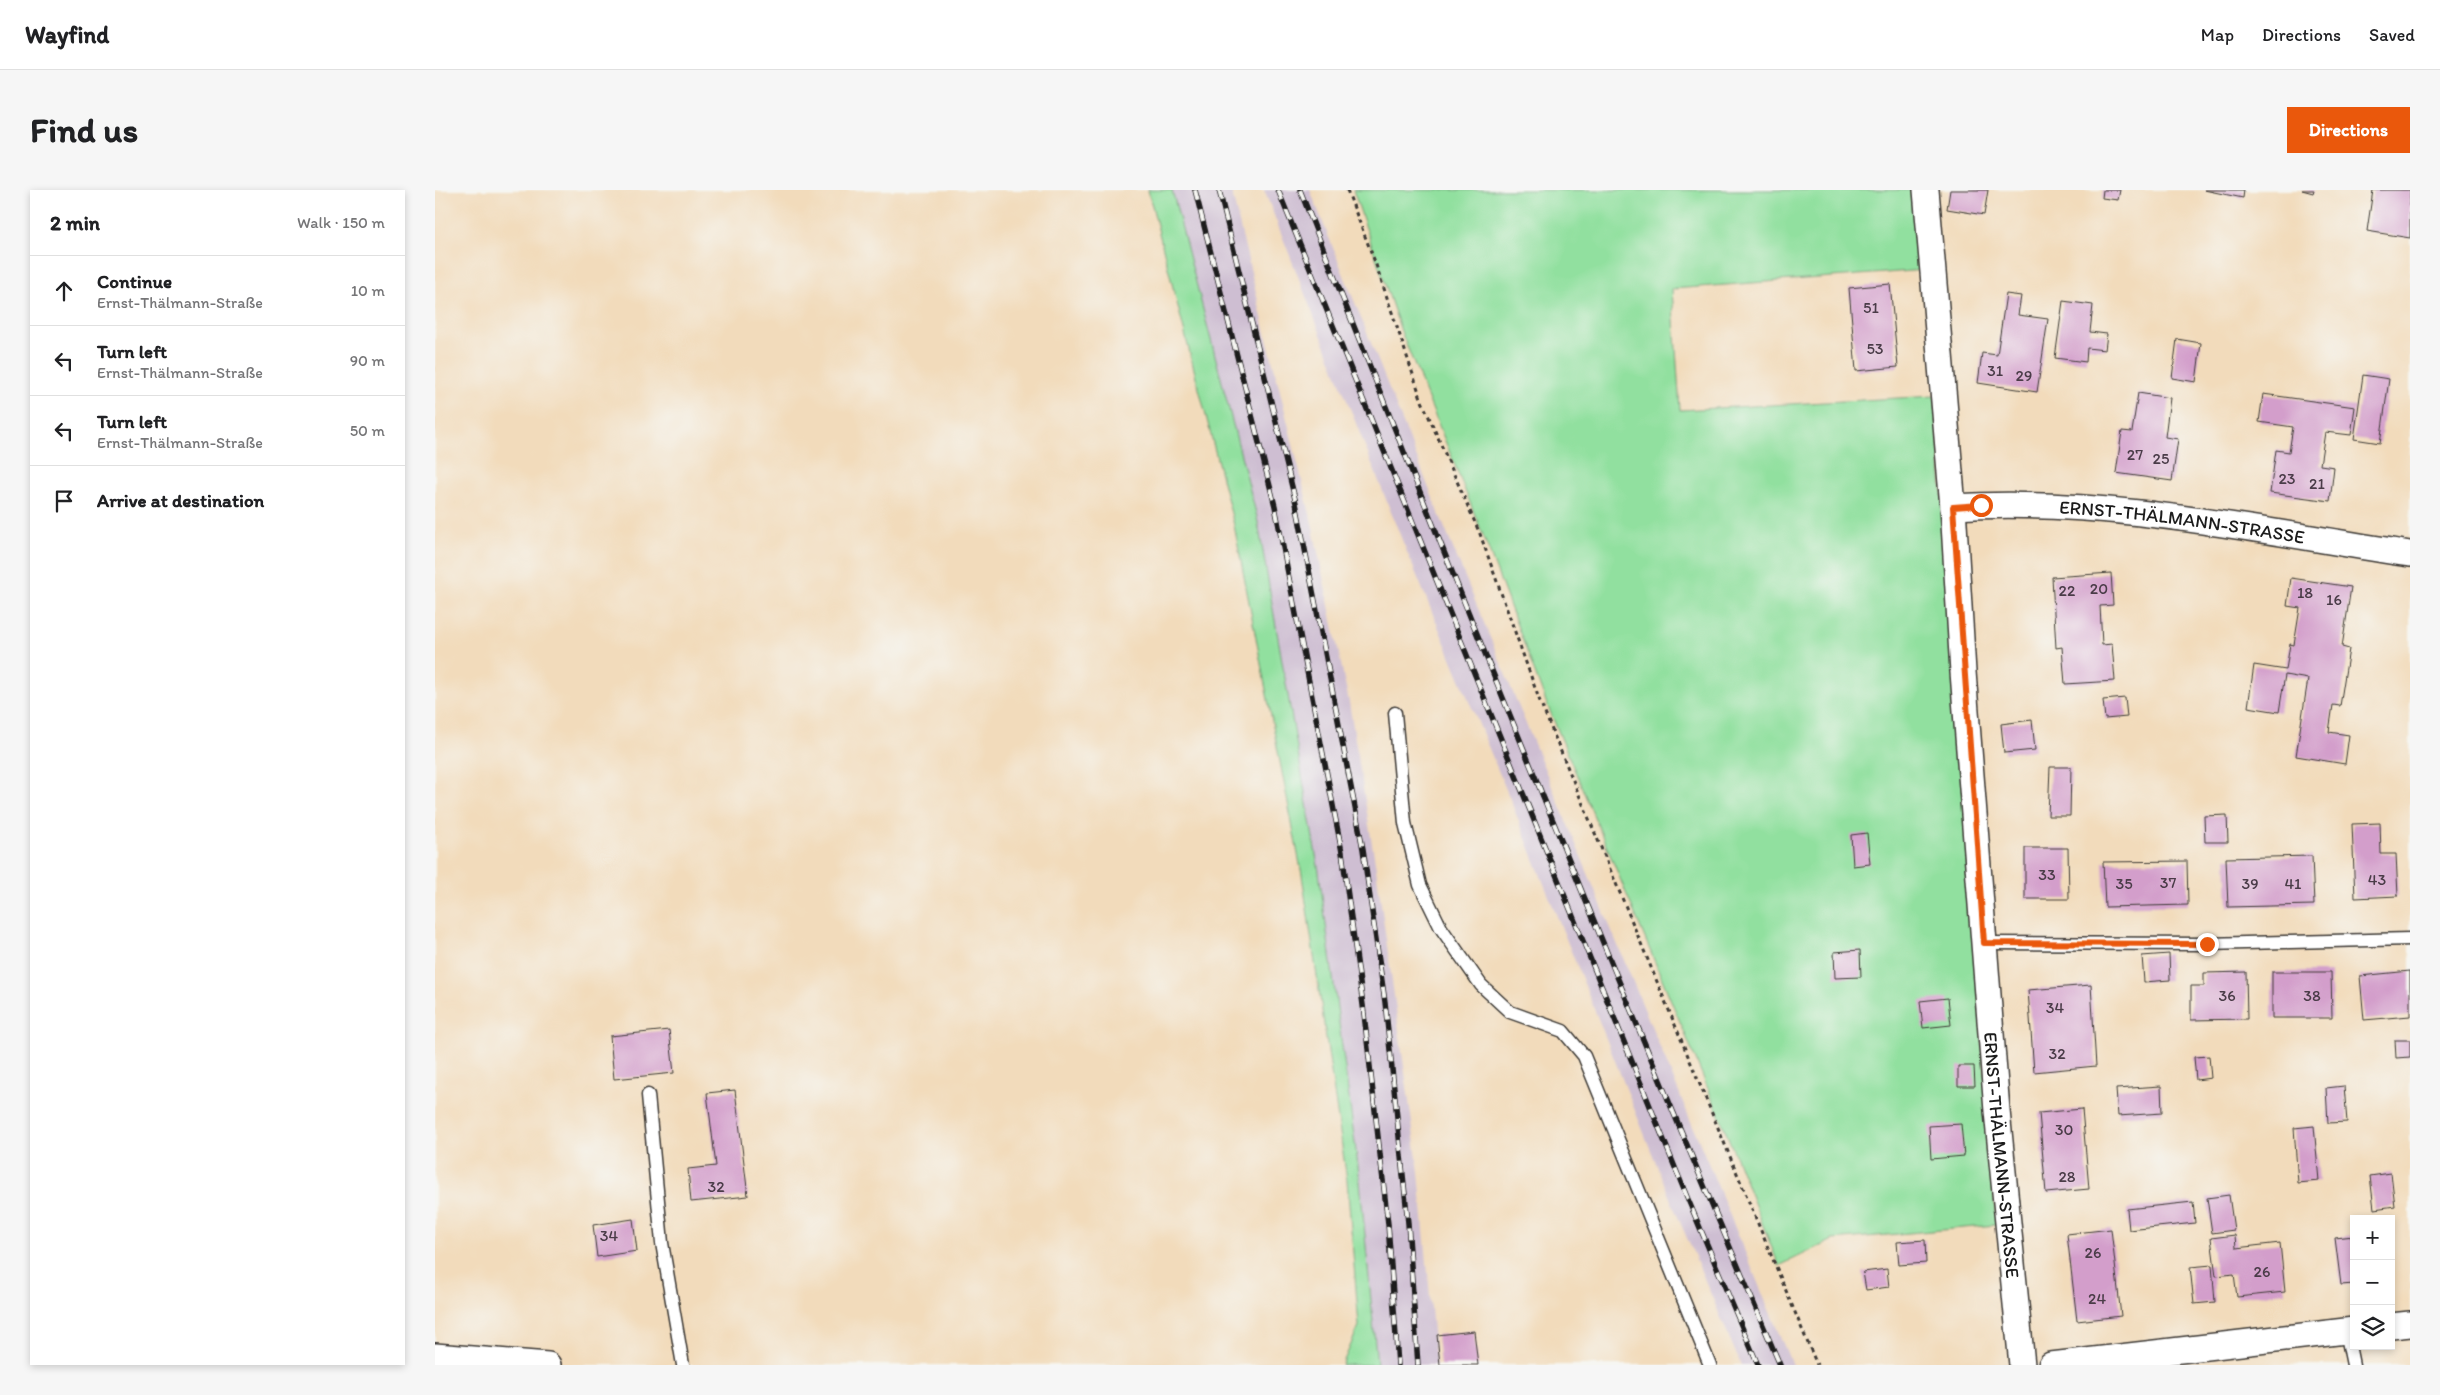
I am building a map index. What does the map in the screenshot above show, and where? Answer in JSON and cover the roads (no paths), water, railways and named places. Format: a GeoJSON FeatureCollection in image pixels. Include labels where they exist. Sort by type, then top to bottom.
{"type":"FeatureCollection","features":[{"type":"Feature","properties":{"kind":"street","name":"ERNST-THÄLMANN-STRASSE"},"geometry":{"type":"LineString","coordinates":[[1926,190],[1953,507],[1998,1121],[2022,1365]]}},
{"type":"Feature","properties":{"kind":"street","name":"ERNST-THÄLMANN-STRASSE"},"geometry":{"type":"LineString","coordinates":[[1953,507],[2046,505],[2106,509],[2410,554]]}},
{"type":"Feature","properties":{"kind":"street"},"geometry":{"type":"LineString","coordinates":[[2395,1326],[2410,1324]]}},
{"type":"Feature","properties":{"kind":"street"},"geometry":{"type":"LineString","coordinates":[[2051,1365],[2350,1330]]}},
{"type":"Feature","properties":{"kind":"street"},"geometry":{"type":"LineString","coordinates":[[435,1356],[548,1365]]}},
{"type":"Feature","properties":{"kind":"lane"},"geometry":{"type":"LineString","coordinates":[[1395,713],[1405,823],[1419,885],[1441,928],[1481,985],[1510,1012],[1563,1031],[1584,1056],[1710,1365]]}},
{"type":"Feature","properties":{"kind":"lane"},"geometry":{"type":"LineString","coordinates":[[1984,943],[2207,944],[2410,939]]}},
{"type":"Feature","properties":{"kind":"lane"},"geometry":{"type":"LineString","coordinates":[[648,1095],[662,1243],[683,1365]]}},
{"type":"Feature","properties":{"kind":"lane"},"geometry":{"type":"LineString","coordinates":[[2352,1350],[2353,1365]]}},
{"type":"Feature","properties":{"kind":"railway"},"geometry":{"type":"LineString","coordinates":[[1195,190],[1275,506],[1342,852],[1363,1005],[1388,1224],[1398,1365]]}},
{"type":"Feature","properties":{"kind":"railway"},"geometry":{"type":"LineString","coordinates":[[1219,190],[1296,503],[1363,849],[1385,1002],[1408,1223],[1418,1365]]}},
{"type":"Feature","properties":{"kind":"railway"},"geometry":{"type":"LineString","coordinates":[[1278,190],[1687,1197],[1758,1365]]}},
{"type":"Feature","properties":{"kind":"railway"},"geometry":{"type":"LineString","coordinates":[[1300,190],[1536,779],[1780,1365]]}}]}
